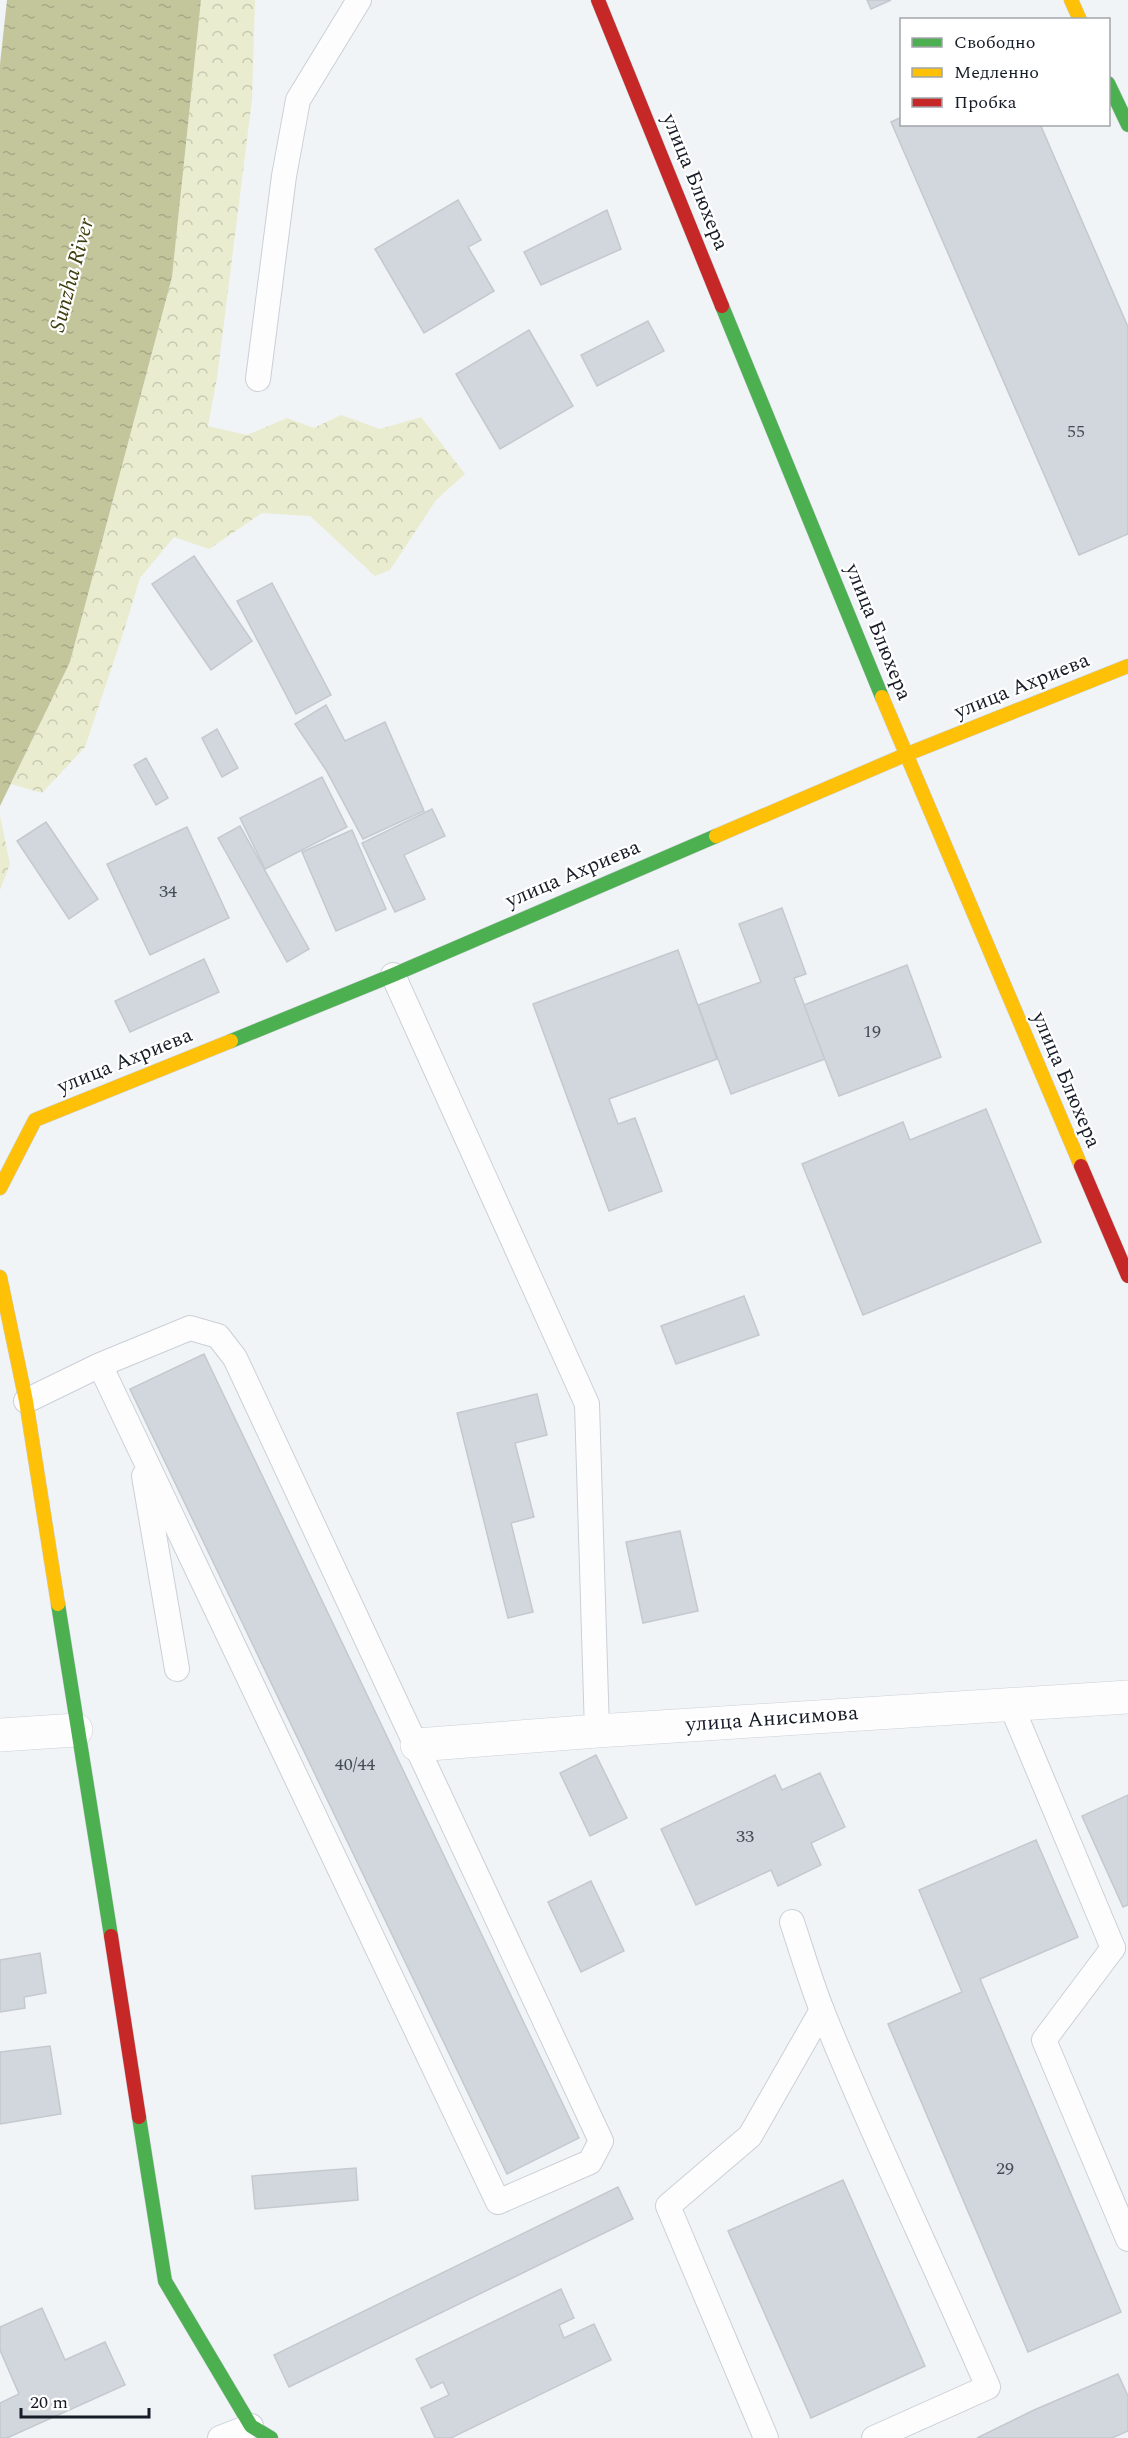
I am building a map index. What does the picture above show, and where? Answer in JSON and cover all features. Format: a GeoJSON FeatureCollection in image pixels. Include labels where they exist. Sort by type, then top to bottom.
{"type":"FeatureCollection","features":[{"type":"Feature","properties":{"kind":"street","name":"улица Блюхера"},"geometry":{"type":"LineString","coordinates":[[598,0],[905,755],[1128,1276]]}},
{"type":"Feature","properties":{"kind":"street"},"geometry":{"type":"LineString","coordinates":[[1071,0],[1079,18]]}},
{"type":"Feature","properties":{"kind":"street"},"geometry":{"type":"LineString","coordinates":[[1110,86],[1128,125]]}},
{"type":"Feature","properties":{"kind":"street","name":"улица Ахриева"},"geometry":{"type":"LineString","coordinates":[[0,1188],[35,1120],[393,975],[905,755],[1128,666]]}},
{"type":"Feature","properties":{"kind":"street"},"geometry":{"type":"LineString","coordinates":[[0,1277],[26,1401],[76,1730],[165,2281],[261,2432]]}},
{"type":"Feature","properties":{"kind":"street","name":"улица Анисимова"},"geometry":{"type":"LineString","coordinates":[[417,1745],[597,1731],[1128,1697]]}},
{"type":"Feature","properties":{"kind":"street"},"geometry":{"type":"LineString","coordinates":[[0,1735],[76,1730]]}},
{"type":"Feature","properties":{"kind":"lane"},"geometry":{"type":"LineString","coordinates":[[258,380],[284,176],[298,100],[359,0]]}},
{"type":"Feature","properties":{"kind":"lane"},"geometry":{"type":"LineString","coordinates":[[393,975],[587,1404],[597,1731]]}},
{"type":"Feature","properties":{"kind":"lane"},"geometry":{"type":"LineString","coordinates":[[26,1401],[100,1365],[190,1328],[218,1336],[235,1358],[601,2141],[590,2162],[498,2202],[100,1365]]}},
{"type":"Feature","properties":{"kind":"lane"},"geometry":{"type":"LineString","coordinates":[[139,1448],[177,1669]]}},
{"type":"Feature","properties":{"kind":"lane"},"geometry":{"type":"LineString","coordinates":[[1011,1705],[1121,1948],[1044,2040],[1128,2239]]}},
{"type":"Feature","properties":{"kind":"lane"},"geometry":{"type":"LineString","coordinates":[[792,1923],[822,2010],[871,2126],[928,2247],[988,2387],[874,2438]]}},
{"type":"Feature","properties":{"kind":"lane"},"geometry":{"type":"LineString","coordinates":[[766,2438],[668,2206],[750,2136],[822,2010]]}},
{"type":"Feature","properties":{"kind":"lane"},"geometry":{"type":"LineString","coordinates":[[220,2438],[261,2432]]}},
{"type":"Feature","properties":{"kind":"green space"},"geometry":{"type":"Polygon","coordinates":[[[201,0],[255,0],[252,100],[217,378],[208,426],[247,435],[287,418],[314,428],[341,415],[380,429],[421,417],[465,474],[436,500],[390,570],[375,576],[310,516],[262,513],[209,549],[174,537],[140,578],[85,747],[42,793],[11,784],[70,662],[172,277],[201,0]]]}},
{"type":"Feature","properties":{"kind":"green space"},"geometry":{"type":"Polygon","coordinates":[[[0,816],[10,864],[0,890],[0,816]]]}},
{"type":"Feature","properties":{"kind":"water","name":"Sunzha River"},"geometry":{"type":"Polygon","coordinates":[[[7,0],[201,0],[172,277],[70,662],[0,806],[0,64],[7,0]]]}},
{"type":"Feature","properties":{"kind":"building"},"geometry":{"type":"Polygon","coordinates":[[[867,0],[891,0],[871,9],[867,0]]]}},
{"type":"Feature","properties":{"kind":"building"},"geometry":{"type":"Polygon","coordinates":[[[900,118],[900,126],[1041,126],[1128,327],[1128,534],[1079,555],[891,122],[900,118]]]}},
{"type":"Feature","properties":{"kind":"building"},"geometry":{"type":"Polygon","coordinates":[[[458,200],[481,240],[468,247],[494,291],[424,333],[375,249],[458,200]]]}},
{"type":"Feature","properties":{"kind":"building"},"geometry":{"type":"Polygon","coordinates":[[[607,210],[621,249],[541,285],[524,252],[607,210]]]}},
{"type":"Feature","properties":{"kind":"building"},"geometry":{"type":"Polygon","coordinates":[[[648,321],[664,351],[597,386],[581,355],[648,321]]]}},
{"type":"Feature","properties":{"kind":"building"},"geometry":{"type":"Polygon","coordinates":[[[529,330],[573,406],[500,449],[456,374],[529,330]]]}},
{"type":"Feature","properties":{"kind":"building"},"geometry":{"type":"Polygon","coordinates":[[[194,556],[252,641],[211,670],[152,584],[194,556]]]}},
{"type":"Feature","properties":{"kind":"building"},"geometry":{"type":"Polygon","coordinates":[[[272,583],[331,695],[296,714],[237,601],[272,583]]]}},
{"type":"Feature","properties":{"kind":"building"},"geometry":{"type":"Polygon","coordinates":[[[326,705],[345,741],[385,722],[424,811],[363,839],[326,770],[295,724],[326,705]]]}},
{"type":"Feature","properties":{"kind":"building"},"geometry":{"type":"Polygon","coordinates":[[[217,729],[238,768],[222,777],[202,738],[217,729]]]}},
{"type":"Feature","properties":{"kind":"building"},"geometry":{"type":"Polygon","coordinates":[[[146,758],[168,798],[156,805],[134,765],[146,758]]]}},
{"type":"Feature","properties":{"kind":"building"},"geometry":{"type":"Polygon","coordinates":[[[322,777],[347,827],[265,869],[240,818],[322,777]]]}},
{"type":"Feature","properties":{"kind":"building"},"geometry":{"type":"Polygon","coordinates":[[[432,809],[445,836],[404,855],[425,899],[395,912],[362,843],[432,809]]]}},
{"type":"Feature","properties":{"kind":"building"},"geometry":{"type":"Polygon","coordinates":[[[46,822],[98,899],[69,919],[17,841],[46,822]]]}},
{"type":"Feature","properties":{"kind":"building"},"geometry":{"type":"Polygon","coordinates":[[[240,826],[309,949],[287,962],[218,838],[240,826]]]}},
{"type":"Feature","properties":{"kind":"building"},"geometry":{"type":"Polygon","coordinates":[[[187,827],[229,918],[150,955],[107,864],[187,827]]]}},
{"type":"Feature","properties":{"kind":"building"},"geometry":{"type":"Polygon","coordinates":[[[352,830],[386,909],[336,931],[302,852],[352,830]]]}},
{"type":"Feature","properties":{"kind":"building"},"geometry":{"type":"Polygon","coordinates":[[[782,908],[806,974],[794,978],[825,1059],[731,1094],[698,1005],[761,982],[739,924],[782,908]]]}},
{"type":"Feature","properties":{"kind":"building"},"geometry":{"type":"Polygon","coordinates":[[[678,950],[717,1059],[609,1099],[618,1124],[635,1118],[662,1191],[609,1211],[533,1004],[678,950]]]}},
{"type":"Feature","properties":{"kind":"building"},"geometry":{"type":"Polygon","coordinates":[[[204,959],[219,992],[130,1032],[115,1001],[204,959]]]}},
{"type":"Feature","properties":{"kind":"building"},"geometry":{"type":"Polygon","coordinates":[[[907,965],[941,1057],[839,1096],[804,1005],[907,965]]]}},
{"type":"Feature","properties":{"kind":"building"},"geometry":{"type":"Polygon","coordinates":[[[986,1109],[1041,1242],[863,1315],[802,1164],[903,1122],[910,1140],[986,1109]]]}},
{"type":"Feature","properties":{"kind":"building"},"geometry":{"type":"Polygon","coordinates":[[[744,1296],[759,1335],[676,1364],[661,1326],[744,1296]]]}},
{"type":"Feature","properties":{"kind":"building"},"geometry":{"type":"Polygon","coordinates":[[[204,1354],[579,2138],[507,2174],[130,1389],[204,1354]]]}},
{"type":"Feature","properties":{"kind":"building"},"geometry":{"type":"Polygon","coordinates":[[[537,1394],[547,1435],[515,1443],[534,1517],[511,1523],[533,1612],[508,1618],[457,1413],[537,1394]]]}},
{"type":"Feature","properties":{"kind":"building"},"geometry":{"type":"Polygon","coordinates":[[[680,1531],[698,1611],[643,1623],[626,1542],[680,1531]]]}},
{"type":"Feature","properties":{"kind":"building"},"geometry":{"type":"Polygon","coordinates":[[[596,1755],[627,1818],[590,1836],[560,1773],[596,1755]]]}},
{"type":"Feature","properties":{"kind":"building"},"geometry":{"type":"Polygon","coordinates":[[[820,1773],[845,1827],[811,1843],[821,1865],[778,1886],[771,1870],[696,1905],[661,1829],[775,1775],[782,1790],[820,1773]]]}},
{"type":"Feature","properties":{"kind":"building"},"geometry":{"type":"Polygon","coordinates":[[[1128,1795],[1128,1905],[1123,1907],[1082,1816],[1128,1795]]]}},
{"type":"Feature","properties":{"kind":"building"},"geometry":{"type":"Polygon","coordinates":[[[1036,1840],[1078,1937],[980,1979],[1121,2312],[1028,2352],[888,2024],[962,1992],[919,1890],[1036,1840]]]}},
{"type":"Feature","properties":{"kind":"building"},"geometry":{"type":"Polygon","coordinates":[[[591,1881],[624,1951],[581,1972],[548,1902],[591,1881]]]}},
{"type":"Feature","properties":{"kind":"building"},"geometry":{"type":"Polygon","coordinates":[[[40,1953],[46,1993],[24,1997],[25,2008],[0,2012],[0,1960],[40,1953]]]}},
{"type":"Feature","properties":{"kind":"building"},"geometry":{"type":"Polygon","coordinates":[[[50,2046],[61,2114],[0,2124],[0,2052],[50,2046]]]}},
{"type":"Feature","properties":{"kind":"building"},"geometry":{"type":"Polygon","coordinates":[[[356,2168],[358,2200],[255,2209],[252,2176],[356,2168]]]}},
{"type":"Feature","properties":{"kind":"building"},"geometry":{"type":"Polygon","coordinates":[[[843,2180],[925,2366],[811,2418],[728,2231],[843,2180]]]}},
{"type":"Feature","properties":{"kind":"building"},"geometry":{"type":"Polygon","coordinates":[[[618,2187],[633,2219],[289,2387],[274,2355],[618,2187]]]}},
{"type":"Feature","properties":{"kind":"building"},"geometry":{"type":"Polygon","coordinates":[[[561,2289],[574,2318],[559,2325],[564,2338],[594,2324],[611,2360],[451,2438],[435,2438],[421,2408],[449,2395],[443,2382],[431,2388],[416,2359],[561,2289]]]}},
{"type":"Feature","properties":{"kind":"building"},"geometry":{"type":"Polygon","coordinates":[[[42,2308],[65,2360],[105,2342],[125,2385],[7,2438],[0,2438],[0,2403],[19,2394],[0,2350],[0,2327],[42,2308]]]}},
{"type":"Feature","properties":{"kind":"building"},"geometry":{"type":"Polygon","coordinates":[[[1118,2374],[1128,2396],[1128,2431],[1112,2438],[977,2438],[1034,2410],[1118,2374]]]}},
{"type":"Feature","properties":{"kind":"traffic: fast"},"geometry":{"type":"LineString","coordinates":[[1110,87],[1128,125]]}},
{"type":"Feature","properties":{"kind":"traffic: fast"},"geometry":{"type":"LineString","coordinates":[[722,306],[882,697]]}},
{"type":"Feature","properties":{"kind":"traffic: fast"},"geometry":{"type":"LineString","coordinates":[[231,1041],[393,975],[716,836]]}},
{"type":"Feature","properties":{"kind":"traffic: fast"},"geometry":{"type":"LineString","coordinates":[[58,1604],[111,1936]]}},
{"type":"Feature","properties":{"kind":"traffic: fast"},"geometry":{"type":"LineString","coordinates":[[139,2117],[165,2281],[251,2426],[271,2438]]}},
{"type":"Feature","properties":{"kind":"traffic: slow"},"geometry":{"type":"LineString","coordinates":[[1071,0],[1079,18]]}},
{"type":"Feature","properties":{"kind":"traffic: slow"},"geometry":{"type":"LineString","coordinates":[[716,836],[905,755],[1128,666]]}},
{"type":"Feature","properties":{"kind":"traffic: slow"},"geometry":{"type":"LineString","coordinates":[[882,697],[1081,1166]]}},
{"type":"Feature","properties":{"kind":"traffic: slow"},"geometry":{"type":"LineString","coordinates":[[0,1188],[35,1120],[231,1041]]}},
{"type":"Feature","properties":{"kind":"traffic: slow"},"geometry":{"type":"LineString","coordinates":[[0,1277],[26,1401],[58,1604]]}},
{"type":"Feature","properties":{"kind":"traffic: jam"},"geometry":{"type":"LineString","coordinates":[[598,0],[722,306]]}},
{"type":"Feature","properties":{"kind":"traffic: jam"},"geometry":{"type":"LineString","coordinates":[[1081,1166],[1128,1276]]}},
{"type":"Feature","properties":{"kind":"traffic: jam"},"geometry":{"type":"LineString","coordinates":[[111,1936],[139,2117]]}}]}
